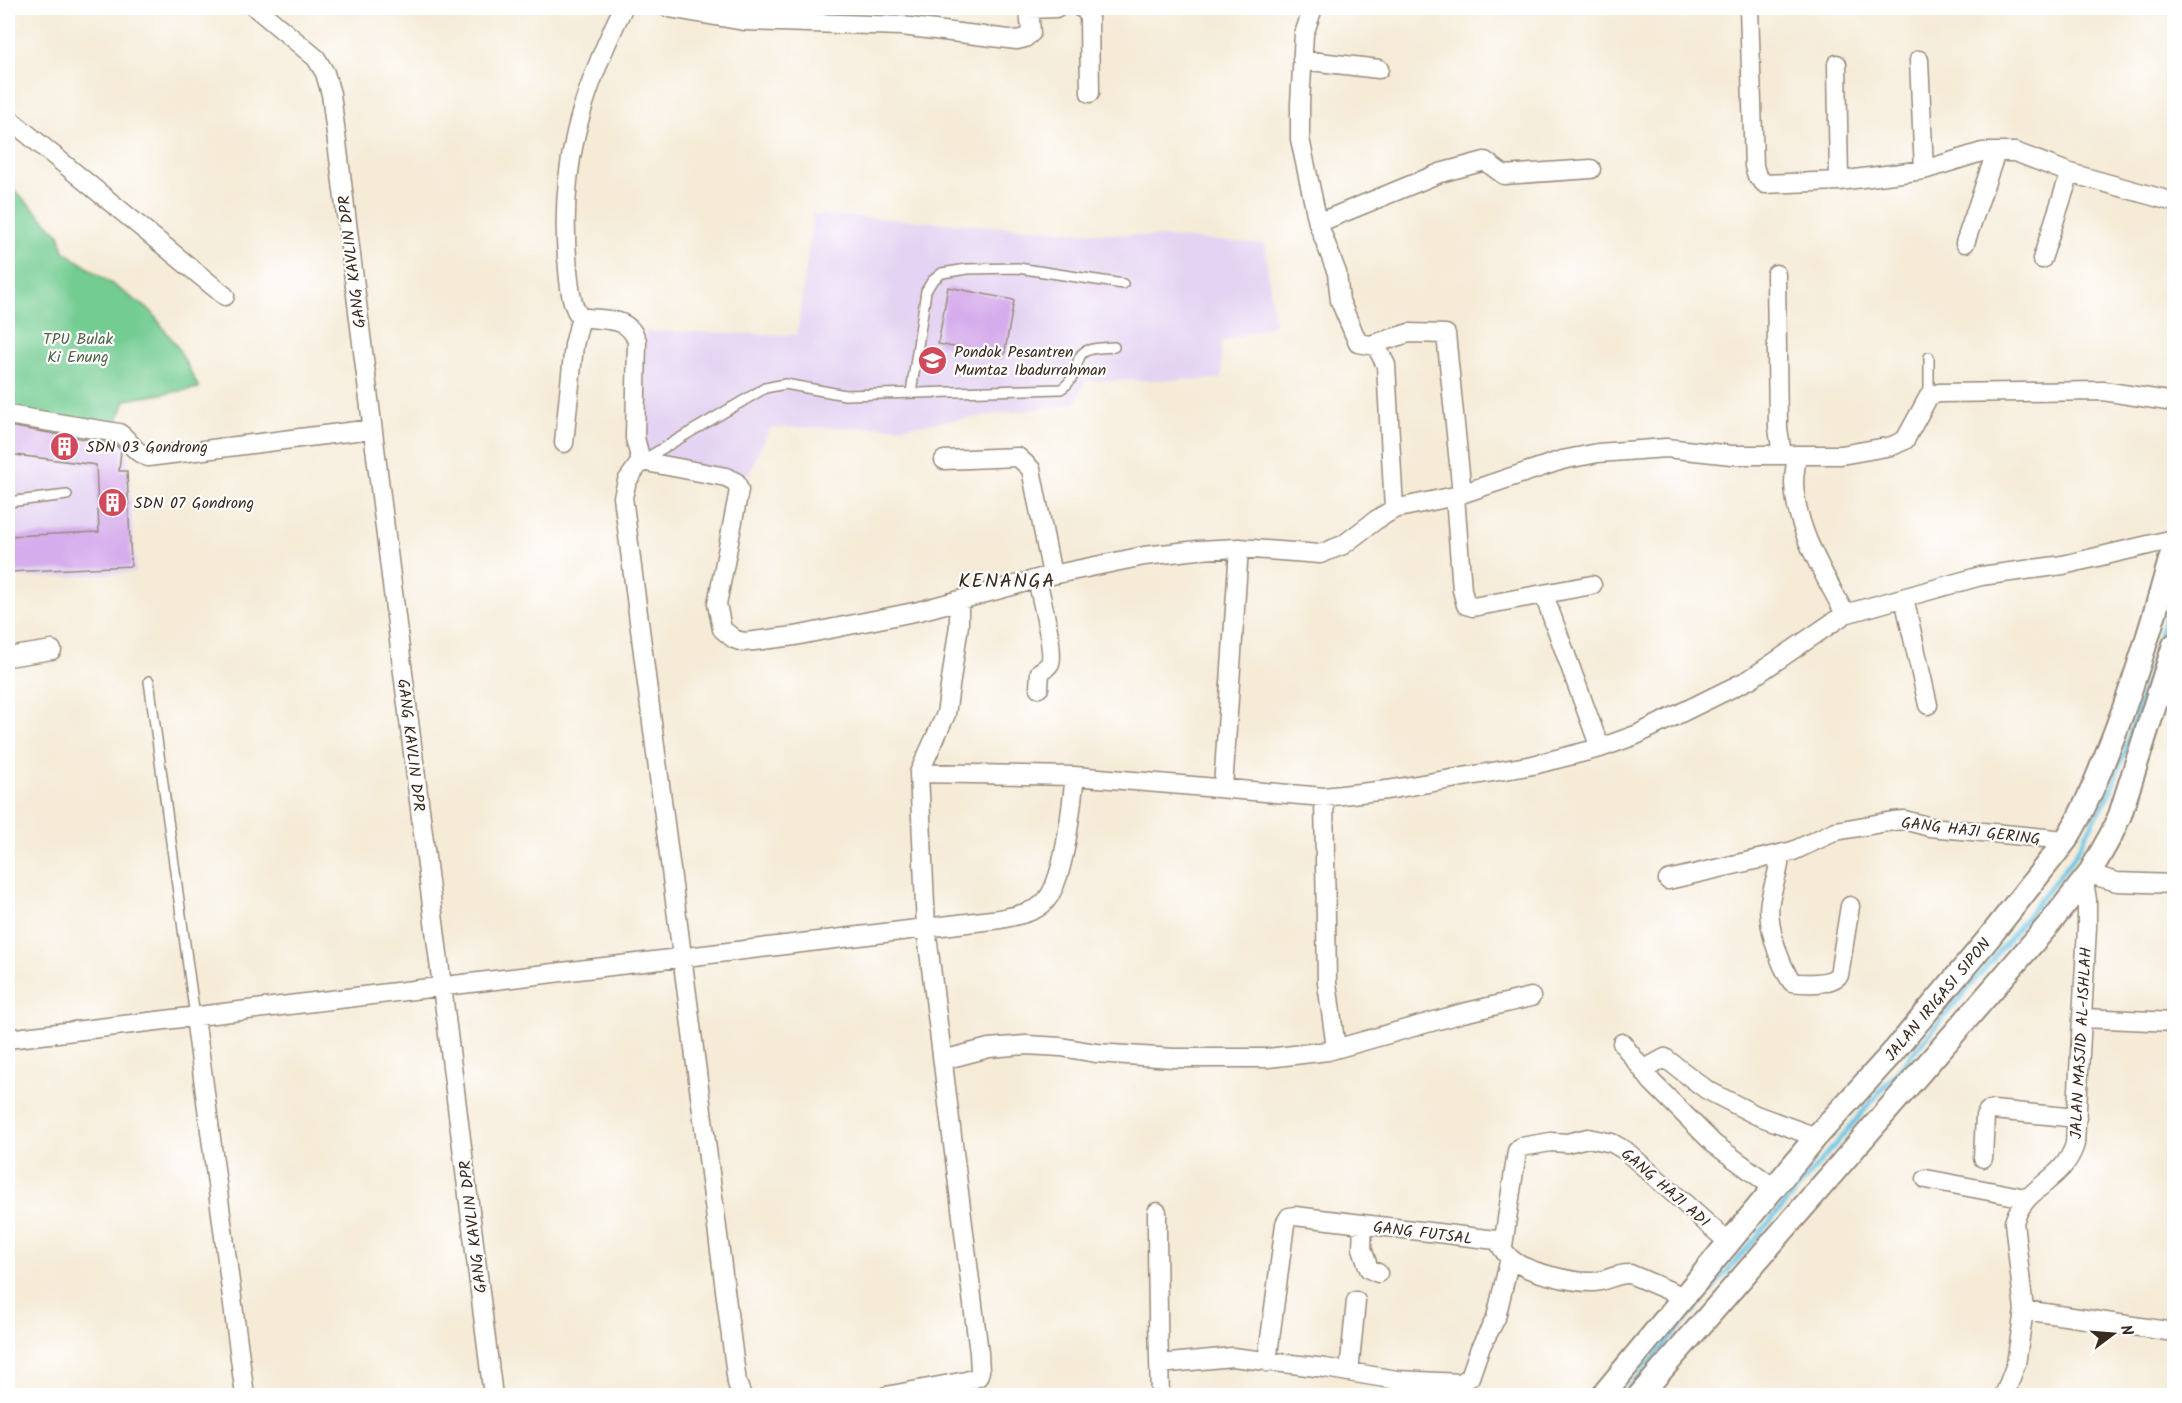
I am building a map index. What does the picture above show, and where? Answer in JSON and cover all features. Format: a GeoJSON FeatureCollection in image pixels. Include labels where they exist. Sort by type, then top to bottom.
{"type":"FeatureCollection","features":[{"type":"Feature","properties":{"kind":"street","name":"GANG KAVLIN DPR"},"geometry":{"type":"LineString","coordinates":[[256,8],[316,58],[325,73],[331,94],[493,1395]]}},
{"type":"Feature","properties":{"kind":"street"},"geometry":{"type":"LineString","coordinates":[[623,8],[603,49],[574,133],[569,164],[564,231],[570,288],[577,314],[581,317],[625,323],[634,331],[637,341],[635,438],[641,461],[627,481],[623,497],[649,714],[683,957],[737,1383],[742,1395]]}},
{"type":"Feature","properties":{"kind":"street"},"geometry":{"type":"LineString","coordinates":[[669,8],[744,21],[902,26],[1017,40],[1031,33],[1029,8],[1056,8]]}},
{"type":"Feature","properties":{"kind":"street"},"geometry":{"type":"LineString","coordinates":[[1082,8],[1086,10],[1089,18],[1090,93]]}},
{"type":"Feature","properties":{"kind":"street"},"geometry":{"type":"LineString","coordinates":[[1313,8],[1304,34],[1300,139],[1318,223],[1337,273],[1340,301],[1358,343],[1373,344],[1409,333],[1446,334],[1459,495],[1462,590],[1466,605],[1473,607],[1592,585]]}},
{"type":"Feature","properties":{"kind":"street"},"geometry":{"type":"LineString","coordinates":[[1749,8],[1754,166],[1757,176],[1765,184],[1839,181],[1924,170],[1982,153],[2015,152],[2070,173],[2175,202]]}},
{"type":"Feature","properties":{"kind":"street"},"geometry":{"type":"LineString","coordinates":[[1302,60],[1379,69]]}},
{"type":"Feature","properties":{"kind":"street"},"geometry":{"type":"LineString","coordinates":[[1919,60],[1924,170]]}},
{"type":"Feature","properties":{"kind":"street"},"geometry":{"type":"LineString","coordinates":[[1837,64],[1839,181]]}},
{"type":"Feature","properties":{"kind":"street"},"geometry":{"type":"LineString","coordinates":[[8,118],[225,296]]}},
{"type":"Feature","properties":{"kind":"street"},"geometry":{"type":"LineString","coordinates":[[1965,243],[1996,152]]}},
{"type":"Feature","properties":{"kind":"street"},"geometry":{"type":"LineString","coordinates":[[1318,223],[1440,173],[1485,160],[1504,175],[1591,169]]}},
{"type":"Feature","properties":{"kind":"street"},"geometry":{"type":"LineString","coordinates":[[2043,260],[2070,173]]}},
{"type":"Feature","properties":{"kind":"street"},"geometry":{"type":"LineString","coordinates":[[1776,274],[1778,428],[1789,455],[1800,522],[1845,614]]}},
{"type":"Feature","properties":{"kind":"street"},"geometry":{"type":"LineString","coordinates":[[564,442],[574,345],[581,317]]}},
{"type":"Feature","properties":{"kind":"street"},"geometry":{"type":"LineString","coordinates":[[1373,344],[1379,349],[1388,373],[1387,417],[1394,509]]}},
{"type":"Feature","properties":{"kind":"street"},"geometry":{"type":"LineString","coordinates":[[641,461],[726,477],[736,482],[739,490],[717,604],[722,629],[734,639],[743,642],[795,636],[919,611],[1044,577],[1144,556],[1239,548],[1320,554],[1343,545],[1394,509],[1459,495],[1562,460],[1598,453],[1666,448],[1732,454],[1841,455],[1892,446],[1905,440],[1929,396],[1948,392],[2103,391],[2175,402]]}},
{"type":"Feature","properties":{"kind":"street"},"geometry":{"type":"LineString","coordinates":[[8,415],[119,434],[127,439],[139,454],[148,457],[372,429]]}},
{"type":"Feature","properties":{"kind":"street"},"geometry":{"type":"LineString","coordinates":[[944,460],[1018,457],[1031,469],[1035,486],[1051,658],[1050,664],[1040,672],[1039,688]]}},
{"type":"Feature","properties":{"kind":"street"},"geometry":{"type":"LineString","coordinates":[[919,773],[1075,776],[1324,797],[1388,790],[1533,765],[1599,748],[1636,735],[1750,679],[1845,614],[1981,576],[2063,565],[2175,539]]}},
{"type":"Feature","properties":{"kind":"street","name":"JALAN IRIGASI SIPON"},"geometry":{"type":"LineString","coordinates":[[1639,1395],[2029,948],[2087,877],[2088,832],[2100,773],[2151,629],[2175,546]]}},
{"type":"Feature","properties":{"kind":"street"},"geometry":{"type":"LineString","coordinates":[[1223,789],[1239,548]]}},
{"type":"Feature","properties":{"kind":"street"},"geometry":{"type":"LineString","coordinates":[[1544,595],[1599,748]]}},
{"type":"Feature","properties":{"kind":"street"},"geometry":{"type":"LineString","coordinates":[[1904,598],[1928,705]]}},
{"type":"Feature","properties":{"kind":"street"},"geometry":{"type":"LineString","coordinates":[[886,1395],[966,1381],[978,1377],[980,1371],[980,1353],[926,927],[919,773],[946,714],[959,625],[959,601]]}},
{"type":"Feature","properties":{"kind":"street","name":"JALAN IRIGASI SIPON"},"geometry":{"type":"LineString","coordinates":[[1602,1395],[1816,1137],[1908,1034],[1988,939],[2088,832],[2120,815],[2175,645]]}},
{"type":"Feature","properties":{"kind":"street"},"geometry":{"type":"LineString","coordinates":[[8,657],[52,650]]}},
{"type":"Feature","properties":{"kind":"street"},"geometry":{"type":"LineString","coordinates":[[8,1039],[1000,919],[1042,906],[1052,891],[1061,870],[1075,776]]}},
{"type":"Feature","properties":{"kind":"street"},"geometry":{"type":"LineString","coordinates":[[1324,797],[1327,982],[1336,1048]]}},
{"type":"Feature","properties":{"kind":"street","name":"GANG HAJI GERING"},"geometry":{"type":"LineString","coordinates":[[1668,880],[1780,854],[1804,847],[1836,831],[1854,826],[1904,820],[1930,827],[2088,832]]}},
{"type":"Feature","properties":{"kind":"street"},"geometry":{"type":"LineString","coordinates":[[1780,854],[1780,870],[1770,901],[1769,918],[1783,965],[1792,982],[1836,979],[1839,975],[1850,906]]}},
{"type":"Feature","properties":{"kind":"street"},"geometry":{"type":"LineString","coordinates":[[2087,877],[2117,882],[2175,884]]}},
{"type":"Feature","properties":{"kind":"street","name":"JALAN MASJID AL-ISHLAH"},"geometry":{"type":"LineString","coordinates":[[2004,1395],[2016,1364],[2024,1310],[2014,1222],[2018,1209],[2026,1198],[2063,1169],[2071,1157],[2075,1144],[2083,1018],[2087,877]]}},
{"type":"Feature","properties":{"kind":"street"},"geometry":{"type":"LineString","coordinates":[[943,1060],[989,1048],[1026,1045],[1096,1053],[1173,1058],[1268,1058],[1336,1048],[1531,997]]}},
{"type":"Feature","properties":{"kind":"street"},"geometry":{"type":"LineString","coordinates":[[195,1017],[246,1395]]}},
{"type":"Feature","properties":{"kind":"street"},"geometry":{"type":"LineString","coordinates":[[2083,1018],[2175,1022]]}},
{"type":"Feature","properties":{"kind":"street"},"geometry":{"type":"LineString","coordinates":[[1622,1042],[1652,1082],[1714,1144],[1774,1188]]}},
{"type":"Feature","properties":{"kind":"street"},"geometry":{"type":"LineString","coordinates":[[1643,1070],[1665,1058],[1707,1090],[1756,1115],[1816,1137]]}},
{"type":"Feature","properties":{"kind":"street"},"geometry":{"type":"LineString","coordinates":[[1983,1158],[1985,1116],[1988,1111],[2077,1118]]}},
{"type":"Feature","properties":{"kind":"street","name":"GANG HAJI ADI"},"geometry":{"type":"LineString","coordinates":[[1506,1252],[1517,1151],[1521,1147],[1551,1142],[1567,1143],[1588,1138],[1612,1143],[1626,1151],[1729,1243]]}},
{"type":"Feature","properties":{"kind":"street"},"geometry":{"type":"LineString","coordinates":[[1926,1179],[2026,1198]]}},
{"type":"Feature","properties":{"kind":"street"},"geometry":{"type":"LineString","coordinates":[[1157,1212],[1160,1395]]}},
{"type":"Feature","properties":{"kind":"street","name":"GANG FUTSAL"},"geometry":{"type":"LineString","coordinates":[[1267,1362],[1285,1224],[1289,1217],[1295,1216],[1496,1240],[1506,1252],[1539,1274],[1593,1282],[1622,1273],[1630,1274],[1684,1297]]}},
{"type":"Feature","properties":{"kind":"street"},"geometry":{"type":"LineString","coordinates":[[1363,1225],[1362,1248],[1370,1269],[1378,1274]]}},
{"type":"Feature","properties":{"kind":"street"},"geometry":{"type":"LineString","coordinates":[[1160,1364],[1232,1357],[1397,1380],[1461,1383],[1470,1377],[1480,1348],[1496,1318],[1506,1252]]}},
{"type":"Feature","properties":{"kind":"street"},"geometry":{"type":"LineString","coordinates":[[1349,1372],[1356,1301]]}},
{"type":"Feature","properties":{"kind":"street"},"geometry":{"type":"LineString","coordinates":[[2024,1310],[2175,1332]]}},
{"type":"Feature","properties":{"kind":"lane"},"geometry":{"type":"LineString","coordinates":[[911,393],[926,291],[932,281],[942,273],[967,269],[1018,268],[1122,284]]}},
{"type":"Feature","properties":{"kind":"lane"},"geometry":{"type":"LineString","coordinates":[[641,461],[765,388],[785,384],[844,395],[1061,389],[1074,377],[1080,355],[1084,352],[1113,347]]}},
{"type":"Feature","properties":{"kind":"lane"},"geometry":{"type":"LineString","coordinates":[[1929,357],[1929,396]]}},
{"type":"Feature","properties":{"kind":"lane"},"geometry":{"type":"LineString","coordinates":[[8,502],[68,495]]}},
{"type":"Feature","properties":{"kind":"lane"},"geometry":{"type":"LineString","coordinates":[[149,681],[195,1017]]}},
{"type":"Feature","properties":{"kind":"shaded area","name":"Pondok Pesantren Mumtaz Ibadurrahman"},"geometry":{"type":"Polygon","coordinates":[[[813,214],[1265,244],[1274,324],[1221,342],[1222,379],[1085,381],[1075,404],[902,427],[770,428],[748,475],[664,461],[643,452],[645,331],[797,335],[813,214]]]}},
{"type":"Feature","properties":{"kind":"shaded area"},"geometry":{"type":"Polygon","coordinates":[[[8,419],[126,436],[136,572],[8,578],[8,419]]]}},
{"type":"Feature","properties":{"kind":"green space","name":"TPU Bulak Ki Enung"},"geometry":{"type":"Polygon","coordinates":[[[8,184],[59,234],[64,251],[151,311],[178,348],[199,388],[125,400],[115,430],[8,410],[8,184]]]}},
{"type":"Feature","properties":{"kind":"building"},"geometry":{"type":"Polygon","coordinates":[[[948,287],[1014,300],[1004,357],[938,344],[948,287]]]}},
{"type":"Feature","properties":{"kind":"building","name":"SDN 07 Gondrong"},"geometry":{"type":"Polygon","coordinates":[[[8,426],[114,444],[121,450],[119,471],[127,471],[131,566],[8,572],[8,536],[99,532],[96,465],[8,454],[8,426]]]}},
{"type":"Feature","properties":{"kind":"waterway"},"geometry":{"type":"LineString","coordinates":[[1621,1396],[1993,959],[2074,857],[2111,790],[2126,749],[2174,588]]}},
{"type":"Feature","properties":{"kind":"place","name":"Pondok Pesantren Mumtaz Ibadurrahman"},"geometry":{"type":"Point","coordinates":[933,360]}},
{"type":"Feature","properties":{"kind":"place","name":"SDN 03 Gondrong"},"geometry":{"type":"Point","coordinates":[65,446]}},
{"type":"Feature","properties":{"kind":"place","name":"SDN 07 Gondrong"},"geometry":{"type":"Point","coordinates":[113,502]}},
{"type":"Feature","properties":{"kind":"district","name":"KENANGA"},"geometry":{"type":"Point","coordinates":[1007,580]}}]}
